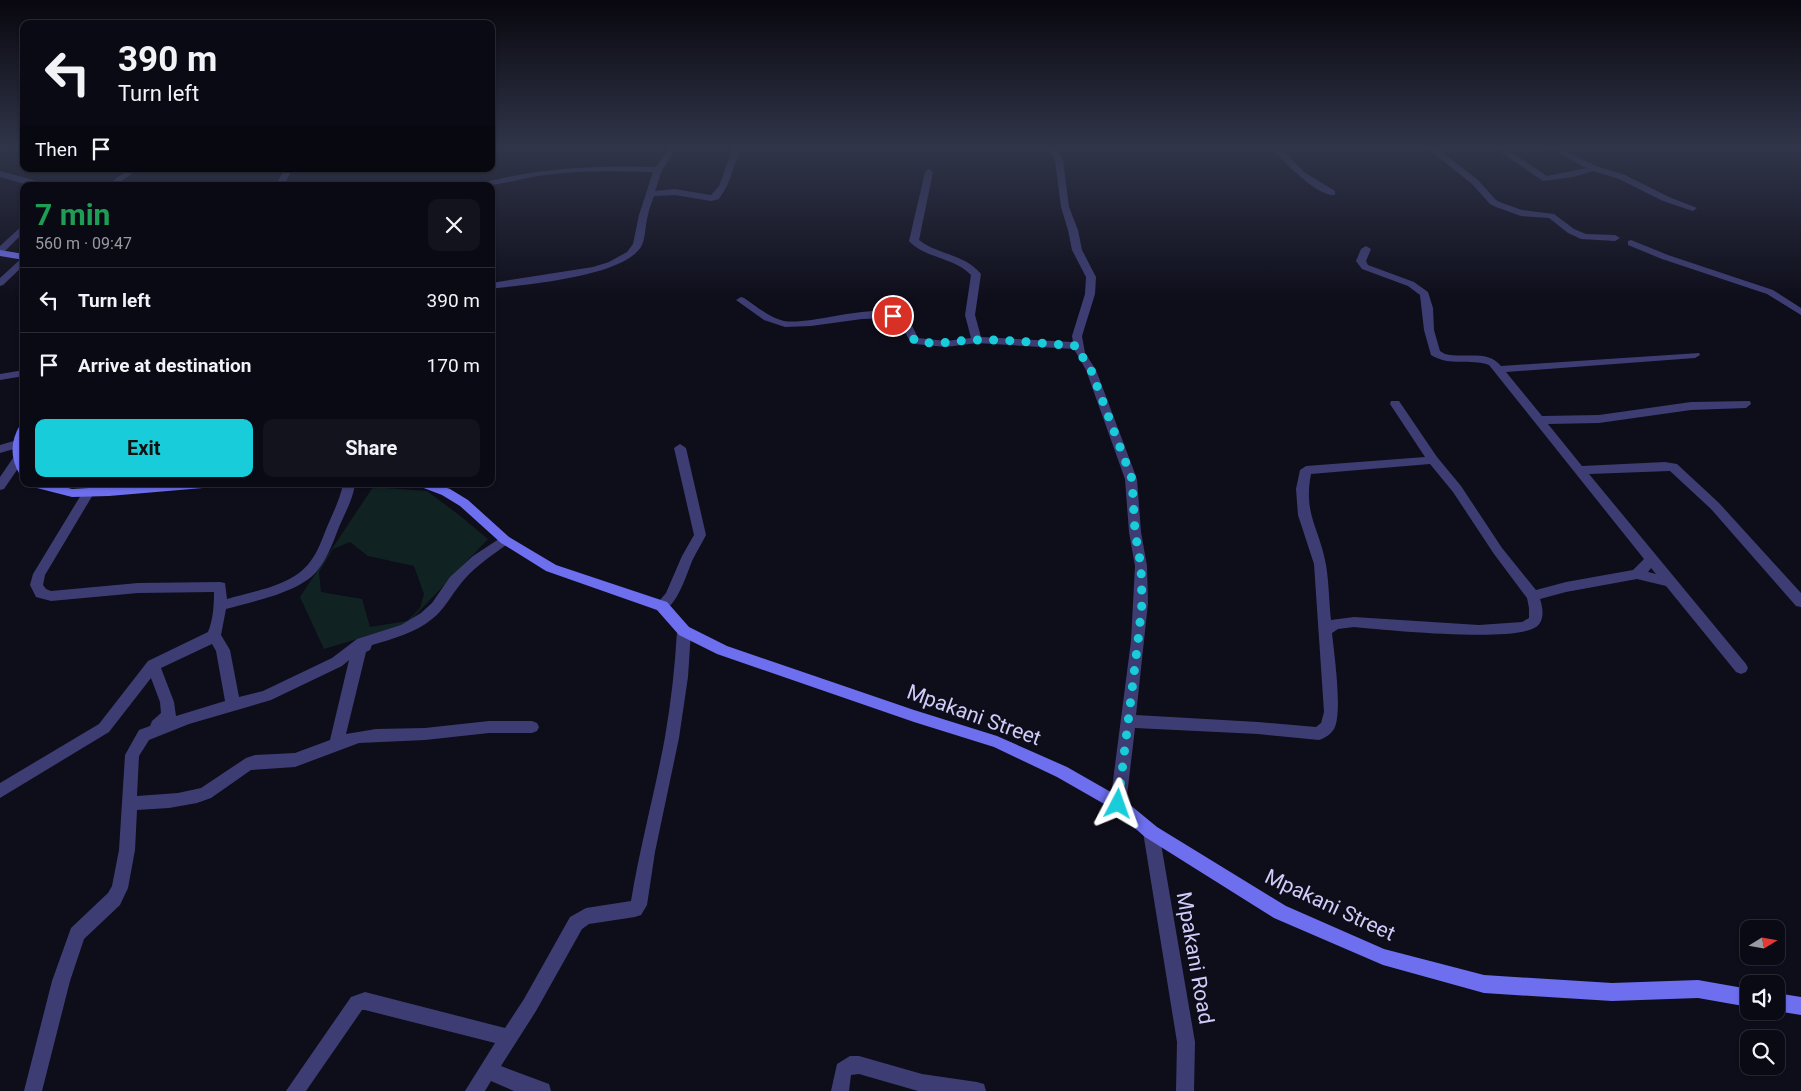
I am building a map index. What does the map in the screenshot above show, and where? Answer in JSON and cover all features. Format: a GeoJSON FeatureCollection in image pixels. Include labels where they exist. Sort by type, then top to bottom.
{"type":"FeatureCollection","features":[{"type":"Feature","properties":{"kind":"street"},"geometry":{"type":"LineString","coordinates":[[495,285],[595,270],[612,264],[630,254],[638,244],[643,215],[649,199]]}},
{"type":"Feature","properties":{"kind":"street"},"geometry":{"type":"LineString","coordinates":[[923,199],[914,241],[920,247],[960,262],[976,274],[970,307],[970,327],[976,340]]}},
{"type":"Feature","properties":{"kind":"street"},"geometry":{"type":"LineString","coordinates":[[1064,199],[1065,207],[1074,230],[1077,250],[1091,277],[1090,294],[1077,336],[1078,346],[1080,353],[1091,370],[1134,489],[1135,532],[1141,566],[1142,603],[1118,804]]}},
{"type":"Feature","properties":{"kind":"street"},"geometry":{"type":"LineString","coordinates":[[1489,199],[1492,202],[1522,213],[1551,216],[1584,238],[1615,238]]}},
{"type":"Feature","properties":{"kind":"street"},"geometry":{"type":"LineString","coordinates":[[1666,199],[1693,208]]}},
{"type":"Feature","properties":{"kind":"street"},"geometry":{"type":"LineString","coordinates":[[20,231],[0,252],[20,257]]}},
{"type":"Feature","properties":{"kind":"street"},"geometry":{"type":"LineString","coordinates":[[1631,243],[1665,257],[1761,288],[1801,312]]}},
{"type":"Feature","properties":{"kind":"street"},"geometry":{"type":"LineString","coordinates":[[1366,250],[1361,261],[1365,267],[1412,284],[1425,294],[1429,330],[1436,353],[1446,359],[1486,359],[1493,363],[1741,668]]}},
{"type":"Feature","properties":{"kind":"street"},"geometry":{"type":"LineString","coordinates":[[0,282],[20,262]]}},
{"type":"Feature","properties":{"kind":"street"},"geometry":{"type":"LineString","coordinates":[[741,300],[784,324],[861,316],[893,316],[903,321],[915,341],[946,344],[976,340],[1078,346]]}},
{"type":"Feature","properties":{"kind":"street"},"geometry":{"type":"LineString","coordinates":[[1498,370],[1516,367],[1695,355]]}},
{"type":"Feature","properties":{"kind":"street"},"geometry":{"type":"LineString","coordinates":[[0,377],[20,374]]}},
{"type":"Feature","properties":{"kind":"street"},"geometry":{"type":"LineString","coordinates":[[1325,630],[1335,624],[1354,622],[1479,630],[1523,627],[1535,620],[1536,608],[1533,596],[1498,551],[1457,489],[1433,460],[1395,404]]}},
{"type":"Feature","properties":{"kind":"street"},"geometry":{"type":"LineString","coordinates":[[1538,420],[1599,419],[1690,406],[1746,404]]}},
{"type":"Feature","properties":{"kind":"street"},"geometry":{"type":"LineString","coordinates":[[0,449],[20,443]]}},
{"type":"Feature","properties":{"kind":"street"},"geometry":{"type":"LineString","coordinates":[[0,486],[17,462],[20,448]]}},
{"type":"Feature","properties":{"kind":"street"},"geometry":{"type":"LineString","coordinates":[[662,606],[671,596],[688,556],[700,535],[680,448]]}},
{"type":"Feature","properties":{"kind":"street"},"geometry":{"type":"LineString","coordinates":[[1128,720],[1258,728],[1319,734],[1328,726],[1332,712],[1320,564],[1304,516],[1302,489],[1306,470],[1433,460]]}},
{"type":"Feature","properties":{"kind":"street"},"geometry":{"type":"LineString","coordinates":[[17,462],[20,466]]}},
{"type":"Feature","properties":{"kind":"street"},"geometry":{"type":"LineString","coordinates":[[1579,470],[1673,467],[1715,506],[1801,602]]}},
{"type":"Feature","properties":{"kind":"street"},"geometry":{"type":"LineString","coordinates":[[49,487],[72,493],[145,487]]}},
{"type":"Feature","properties":{"kind":"street"},"geometry":{"type":"LineString","coordinates":[[220,606],[302,578],[311,570],[318,561],[331,533],[348,487]]}},
{"type":"Feature","properties":{"kind":"street","name":"Mpakani Street"},"geometry":{"type":"LineString","coordinates":[[433,487],[446,492],[464,503],[505,540],[551,568],[662,606],[684,631],[722,650],[996,742],[1062,772],[1118,804],[1150,832],[1280,912],[1383,957],[1484,984],[1612,992],[1698,989],[1740,996]]}},
{"type":"Feature","properties":{"kind":"street"},"geometry":{"type":"LineString","coordinates":[[0,791],[104,728],[153,665],[183,650],[205,643],[214,636],[220,606],[220,587],[138,588],[51,596],[41,593],[36,586],[39,574],[88,493]]}},
{"type":"Feature","properties":{"kind":"street"},"geometry":{"type":"LineString","coordinates":[[144,735],[186,718],[266,696],[337,662],[362,643],[405,629],[426,617],[437,607],[455,581],[471,564],[505,540]]}},
{"type":"Feature","properties":{"kind":"street"},"geometry":{"type":"LineString","coordinates":[[1637,574],[1652,560]]}},
{"type":"Feature","properties":{"kind":"street"},"geometry":{"type":"LineString","coordinates":[[1533,596],[1566,587],[1637,574],[1670,582]]}},
{"type":"Feature","properties":{"kind":"street"},"geometry":{"type":"LineString","coordinates":[[336,744],[361,648],[408,632],[433,616]]}},
{"type":"Feature","properties":{"kind":"street"},"geometry":{"type":"LineString","coordinates":[[474,1091],[489,1070],[576,923],[586,916],[629,911],[635,909],[639,904],[647,852],[672,738],[682,677],[684,631]]}},
{"type":"Feature","properties":{"kind":"street"},"geometry":{"type":"LineString","coordinates":[[214,636],[223,650],[233,705]]}},
{"type":"Feature","properties":{"kind":"street"},"geometry":{"type":"LineString","coordinates":[[33,1091],[61,981],[78,934],[114,899],[120,888],[127,850],[131,803],[132,755],[144,735],[169,716],[167,702],[153,665]]}},
{"type":"Feature","properties":{"kind":"street"},"geometry":{"type":"LineString","coordinates":[[131,803],[199,796],[246,765],[255,762],[296,760],[359,737],[376,734],[425,734],[489,727],[532,727]]}},
{"type":"Feature","properties":{"kind":"street","name":"Mpakani Road"},"geometry":{"type":"LineString","coordinates":[[1150,832],[1186,1042],[1185,1091]]}},
{"type":"Feature","properties":{"kind":"street"},"geometry":{"type":"LineString","coordinates":[[295,1091],[357,1003],[365,1001],[508,1038]]}},
{"type":"Feature","properties":{"kind":"street"},"geometry":{"type":"LineString","coordinates":[[1785,1003],[1801,1006]]}},
{"type":"Feature","properties":{"kind":"street"},"geometry":{"type":"LineString","coordinates":[[840,1091],[843,1070],[850,1065],[859,1065],[922,1084],[977,1091]]}},
{"type":"Feature","properties":{"kind":"street"},"geometry":{"type":"LineString","coordinates":[[489,1070],[519,1084],[542,1091]]}},
{"type":"Feature","properties":{"kind":"green space"},"geometry":{"type":"Polygon","coordinates":[[[373,487],[427,491],[488,539],[407,624],[324,649],[300,597],[373,487]],[[350,542],[333,549],[319,572],[321,592],[362,599],[370,627],[407,621],[420,608],[424,594],[414,566],[368,556],[350,542]]]}},
{"type":"Feature","properties":{"kind":"route"},"geometry":{"type":"LineString","coordinates":[[893,316],[903,321],[915,341],[946,344],[976,340],[1078,346],[1080,353],[1091,370],[1132,479],[1135,532],[1141,566],[1142,603],[1118,788],[1118,804]]}}]}
